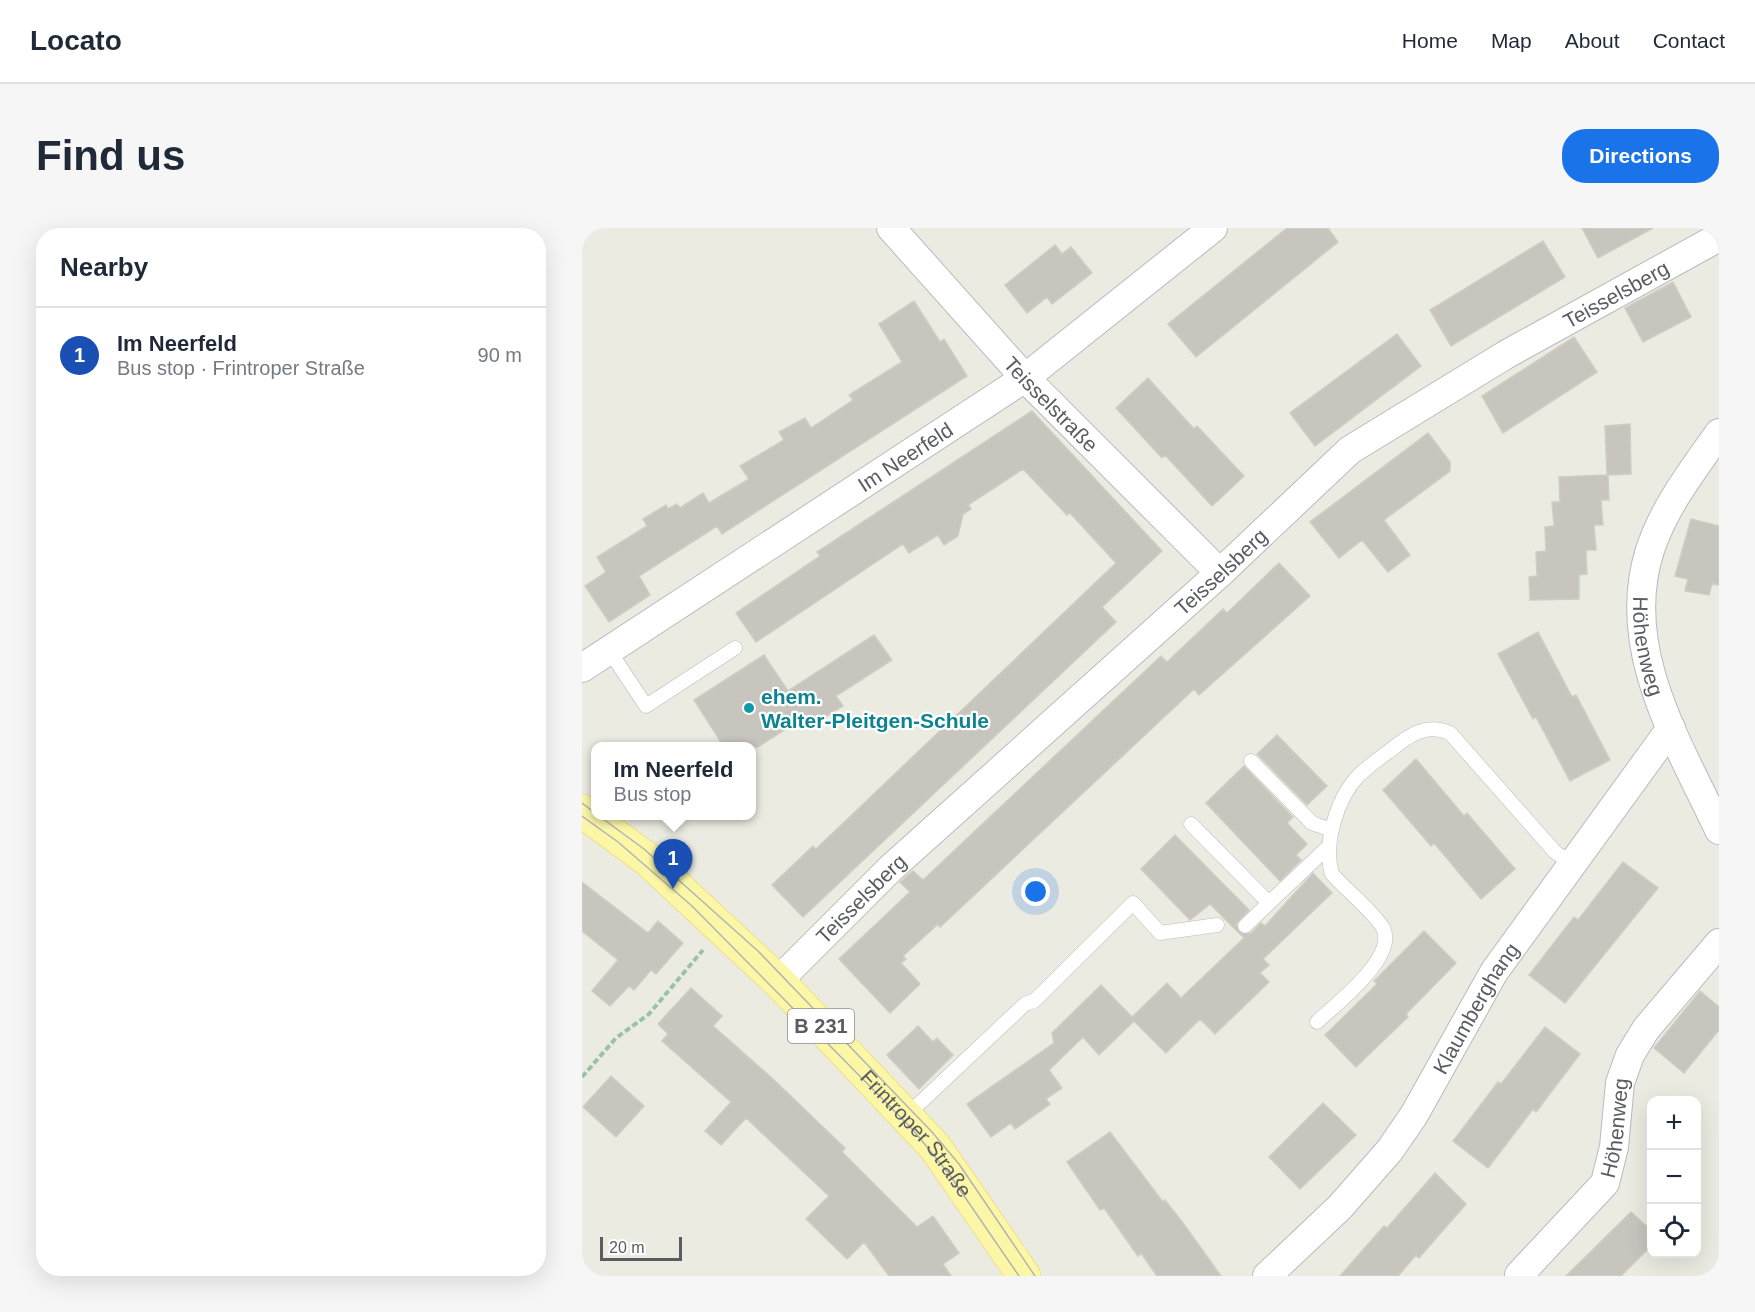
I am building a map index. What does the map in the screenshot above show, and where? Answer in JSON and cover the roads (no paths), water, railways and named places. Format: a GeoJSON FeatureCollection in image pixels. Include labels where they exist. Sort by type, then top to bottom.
{"type":"FeatureCollection","features":[{"type":"Feature","properties":{"kind":"main road","name":"Frintroper Straße"},"geometry":{"type":"LineString","coordinates":[[594,820],[647,860],[722,927],[778,981],[906,1116],[935,1147],[1024,1276]]}},
{"type":"Feature","properties":{"kind":"street","name":"Teisselstraße"},"geometry":{"type":"LineString","coordinates":[[891,228],[1025,378],[1220,573]]}},
{"type":"Feature","properties":{"kind":"street","name":"Im Neerfeld"},"geometry":{"type":"LineString","coordinates":[[582,668],[1025,378],[1213,228]]}},
{"type":"Feature","properties":{"kind":"street","name":"Teisselsberg"},"geometry":{"type":"LineString","coordinates":[[778,981],[891,868],[1220,573],[1350,450],[1507,354],[1719,237]]}},
{"type":"Feature","properties":{"kind":"street","name":"Höhenweg"},"geometry":{"type":"LineString","coordinates":[[1719,433],[1665,514],[1650,549],[1641,598],[1645,650],[1659,700],[1719,830]]}},
{"type":"Feature","properties":{"kind":"street","name":"Klaumberghang"},"geometry":{"type":"LineString","coordinates":[[1267,1276],[1340,1207],[1390,1150],[1414,1115],[1494,972],[1671,728]]}},
{"type":"Feature","properties":{"kind":"street","name":"Höhenweg"},"geometry":{"type":"LineString","coordinates":[[1519,1275],[1605,1183],[1614,1147],[1620,1083],[1630,1055],[1646,1029],[1719,943]]}},
{"type":"Feature","properties":{"kind":"lane"},"geometry":{"type":"LineString","coordinates":[[609,650],[646,706],[735,648]]}},
{"type":"Feature","properties":{"kind":"lane"},"geometry":{"type":"LineString","coordinates":[[1317,1022],[1377,964],[1386,943],[1382,927],[1332,874],[1329,863],[1331,830],[1348,790],[1360,774],[1413,732],[1438,729],[1454,737],[1554,852],[1574,864]]}},
{"type":"Feature","properties":{"kind":"lane"},"geometry":{"type":"LineString","coordinates":[[1251,761],[1312,823],[1331,830]]}},
{"type":"Feature","properties":{"kind":"lane"},"geometry":{"type":"LineString","coordinates":[[1191,824],[1269,903]]}},
{"type":"Feature","properties":{"kind":"lane"},"geometry":{"type":"LineString","coordinates":[[1245,926],[1329,846]]}},
{"type":"Feature","properties":{"kind":"lane"},"geometry":{"type":"LineString","coordinates":[[906,1116],[1025,1004],[1034,1001],[1133,903],[1160,933],[1218,925]]}},
{"type":"Feature","properties":{"kind":"tram line"},"geometry":{"type":"LineString","coordinates":[[582,803],[591,810]]}},
{"type":"Feature","properties":{"kind":"tram line"},"geometry":{"type":"LineString","coordinates":[[582,816],[618,842],[692,906],[914,1131],[949,1174],[1019,1276]]}},
{"type":"Feature","properties":{"kind":"tram line"},"geometry":{"type":"LineString","coordinates":[[604,820],[644,849],[759,952],[932,1132],[959,1164],[1035,1276]]}},
{"type":"Feature","properties":{"kind":"place","name":"ehem. Walter-Pleitgen-Schule"},"geometry":{"type":"Point","coordinates":[749,708]}},
{"type":"Feature","properties":{"kind":"place","name":"Im Neerfeld"},"geometry":{"type":"Point","coordinates":[673,889]}}]}
